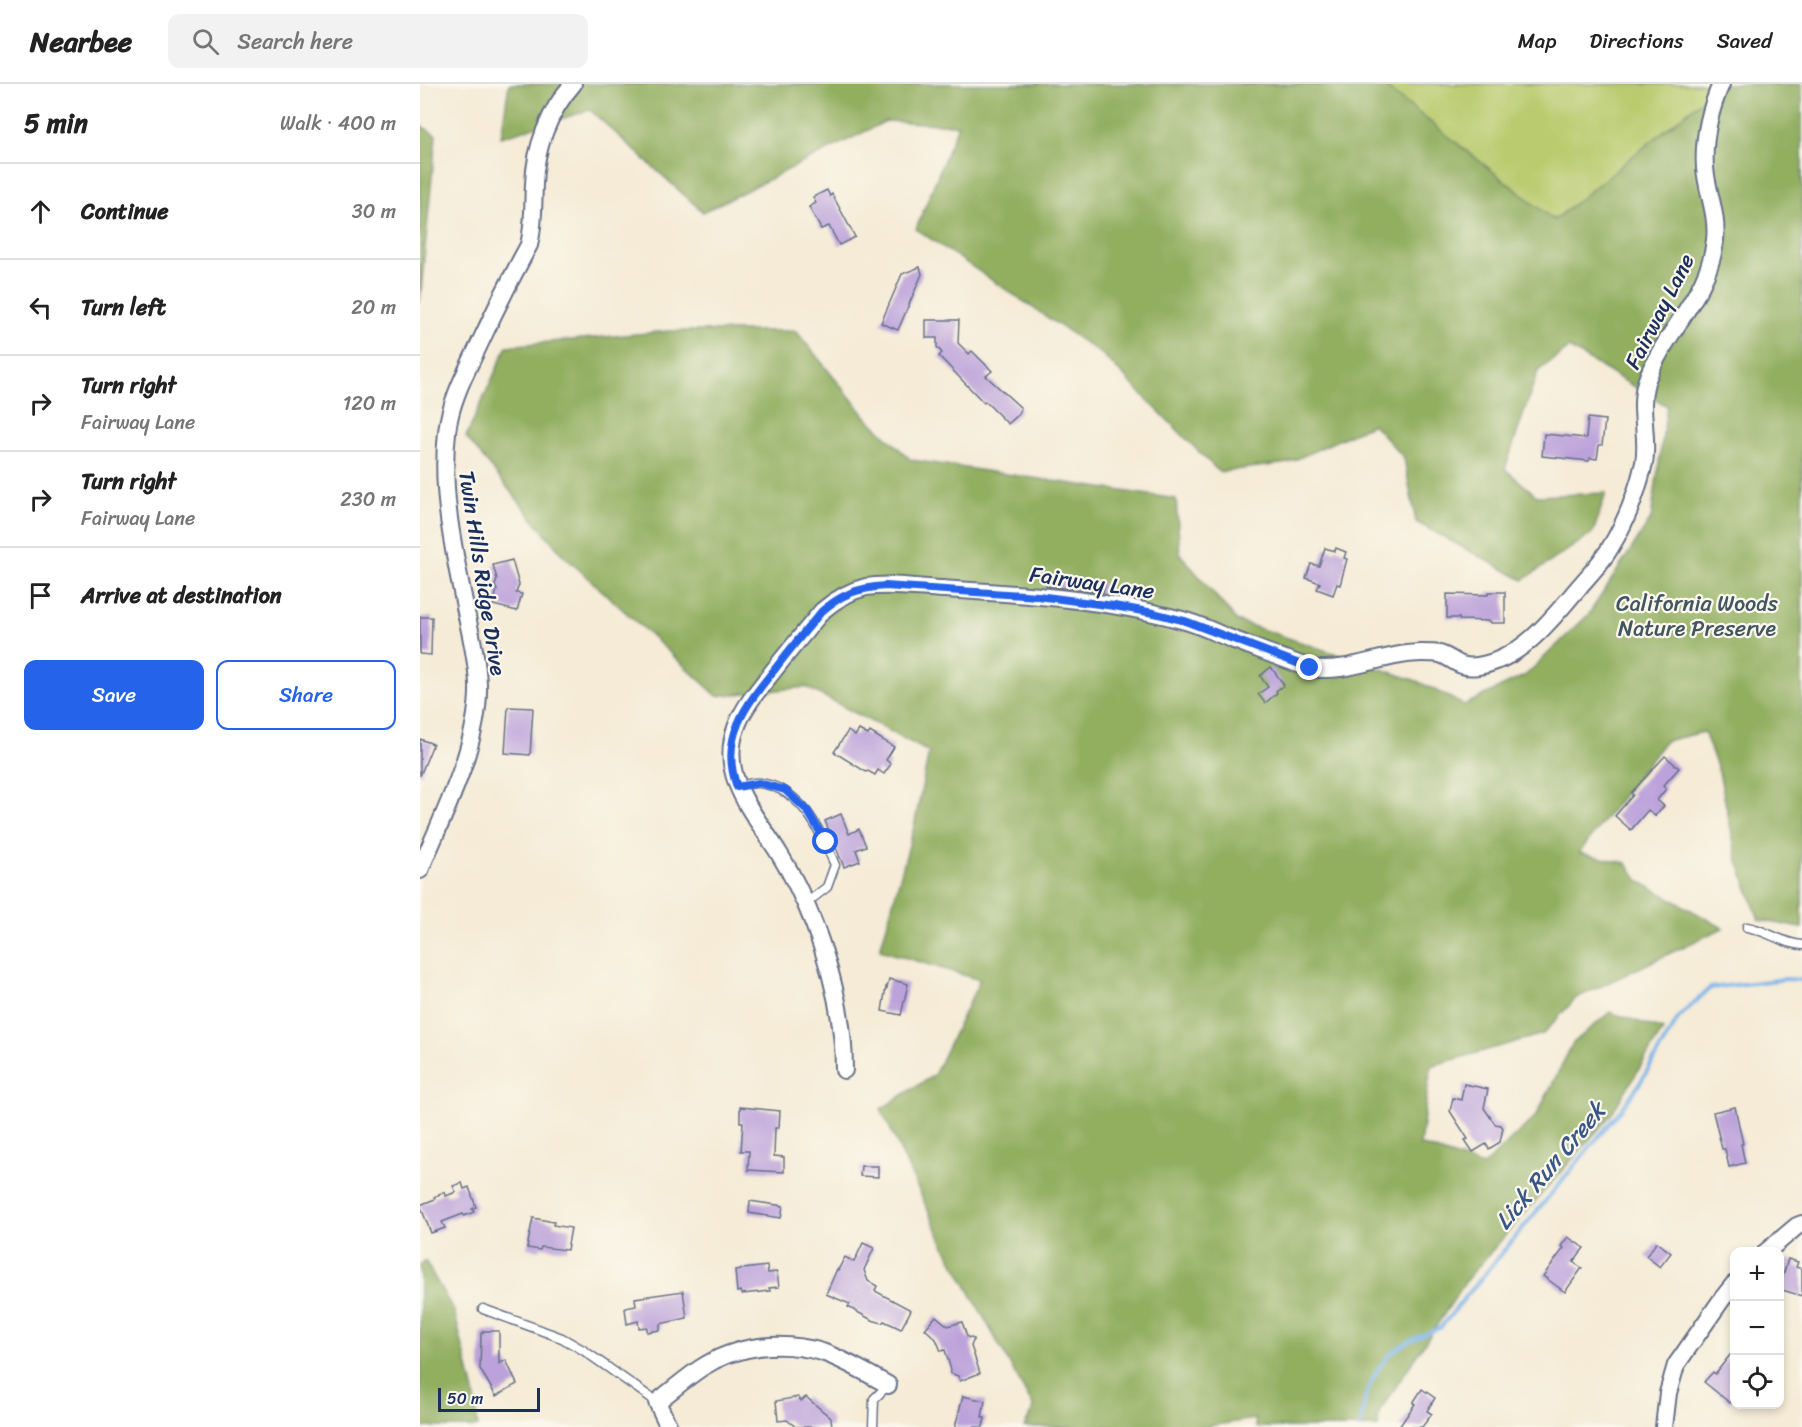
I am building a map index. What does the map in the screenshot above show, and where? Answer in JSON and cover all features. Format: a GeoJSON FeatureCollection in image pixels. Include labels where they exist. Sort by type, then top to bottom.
{"type":"FeatureCollection","features":[{"type":"Feature","properties":{"kind":"street","name":"Twin Hills Ridge Drive"},"geometry":{"type":"LineString","coordinates":[[420,870],[465,760],[472,738],[477,708],[478,684],[475,656],[452,539],[444,483],[447,429],[463,378],[529,245],[537,155],[555,109],[573,84]]}},
{"type":"Feature","properties":{"kind":"street","name":"Fairway Lane"},"geometry":{"type":"LineString","coordinates":[[844,1070],[844,1044],[837,1003],[814,924],[781,856],[737,787],[731,762],[735,728],[747,706],[822,611],[849,593],[866,587],[885,586],[1038,596],[1154,613],[1185,621],[1300,665],[1323,670],[1342,669],[1406,654],[1440,654],[1457,664],[1468,667],[1510,655],[1526,644],[1556,615],[1610,548],[1625,520],[1637,489],[1645,450],[1642,403],[1645,388],[1650,373],[1690,304],[1712,259],[1715,220],[1705,168],[1706,139],[1713,104],[1721,84]]}},
{"type":"Feature","properties":{"kind":"street"},"geometry":{"type":"LineString","coordinates":[[1771,1247],[1802,1224]]}},
{"type":"Feature","properties":{"kind":"street"},"geometry":{"type":"LineString","coordinates":[[1664,1427],[1668,1393],[1676,1365],[1705,1321],[1730,1289]]}},
{"type":"Feature","properties":{"kind":"street"},"geometry":{"type":"LineString","coordinates":[[669,1427],[657,1402],[701,1368],[735,1352],[760,1347],[796,1347],[822,1352],[888,1385]]}},
{"type":"Feature","properties":{"kind":"lane"},"geometry":{"type":"LineString","coordinates":[[737,787],[759,783],[785,790],[807,810],[826,842],[835,864],[827,887],[805,904]]}},
{"type":"Feature","properties":{"kind":"lane"},"geometry":{"type":"LineString","coordinates":[[1747,927],[1758,928],[1795,945],[1802,945]]}},
{"type":"Feature","properties":{"kind":"lane"},"geometry":{"type":"LineString","coordinates":[[483,1309],[562,1338],[657,1402]]}},
{"type":"Feature","properties":{"kind":"lane"},"geometry":{"type":"LineString","coordinates":[[873,1427],[874,1399],[888,1385]]}},
{"type":"Feature","properties":{"kind":"green space","name":"California Woods Nature Preserve"},"geometry":{"type":"Polygon","coordinates":[[[509,84],[1382,84],[1554,220],[1722,84],[1802,84],[1802,928],[1759,920],[1737,858],[1719,772],[1704,732],[1665,741],[1579,853],[1626,863],[1639,881],[1723,928],[1576,998],[1543,1034],[1431,1066],[1420,1145],[1483,1166],[1536,1116],[1573,1043],[1610,1012],[1663,1030],[1610,1116],[1468,1278],[1379,1412],[1378,1427],[1256,1427],[1255,1419],[1202,1427],[1024,1427],[1034,1408],[946,1249],[881,1109],[934,1075],[980,980],[880,950],[914,827],[929,752],[806,687],[717,696],[561,553],[466,437],[507,346],[669,331],[796,331],[867,418],[911,460],[1176,499],[1180,554],[1237,621],[1417,681],[1464,705],[1526,675],[1589,614],[1651,519],[1667,406],[1569,348],[1538,371],[1505,469],[1537,496],[1606,493],[1593,533],[1523,580],[1416,522],[1404,458],[1373,424],[1288,463],[1219,472],[1103,355],[916,229],[958,125],[886,121],[703,212],[590,110],[501,137],[509,84]]]}},
{"type":"Feature","properties":{"kind":"green space"},"geometry":{"type":"Polygon","coordinates":[[[1382,84],[1722,84],[1554,221],[1382,84]]]}},
{"type":"Feature","properties":{"kind":"green space"},"geometry":{"type":"Polygon","coordinates":[[[420,125],[436,135],[420,301],[420,125]]]}},
{"type":"Feature","properties":{"kind":"green space"},"geometry":{"type":"Polygon","coordinates":[[[425,1261],[454,1311],[474,1392],[478,1427],[420,1427],[420,1266],[425,1261]]]}},
{"type":"Feature","properties":{"kind":"building"},"geometry":{"type":"Polygon","coordinates":[[[827,190],[830,196],[832,194],[855,237],[839,245],[829,226],[821,229],[809,207],[816,203],[813,197],[827,190]]]}},
{"type":"Feature","properties":{"kind":"building"},"geometry":{"type":"Polygon","coordinates":[[[920,267],[922,274],[898,330],[881,323],[902,274],[920,267]]]}},
{"type":"Feature","properties":{"kind":"building"},"geometry":{"type":"Polygon","coordinates":[[[926,320],[959,320],[958,343],[969,354],[972,351],[992,371],[986,376],[1021,408],[1019,414],[1008,424],[985,401],[984,403],[939,356],[942,353],[937,347],[937,338],[926,338],[926,320]]]}},
{"type":"Feature","properties":{"kind":"building"},"geometry":{"type":"Polygon","coordinates":[[[1588,418],[1605,420],[1602,445],[1599,445],[1597,459],[1590,458],[1589,461],[1542,456],[1544,434],[1586,438],[1588,418]]]}},
{"type":"Feature","properties":{"kind":"building"},"geometry":{"type":"Polygon","coordinates":[[[1325,548],[1335,551],[1336,548],[1346,552],[1344,558],[1347,559],[1340,585],[1337,584],[1333,595],[1317,589],[1320,583],[1306,578],[1311,564],[1319,566],[1325,548]]]}},
{"type":"Feature","properties":{"kind":"building"},"geometry":{"type":"Polygon","coordinates":[[[512,560],[519,585],[516,593],[522,594],[517,611],[493,605],[497,579],[493,565],[512,560]]]}},
{"type":"Feature","properties":{"kind":"building"},"geometry":{"type":"Polygon","coordinates":[[[1055,574],[1105,584],[1103,593],[1046,586],[1048,575],[1054,576],[1055,574]]]}},
{"type":"Feature","properties":{"kind":"building"},"geometry":{"type":"Polygon","coordinates":[[[1488,592],[1505,592],[1505,623],[1447,618],[1447,594],[1488,595],[1488,592]]]}},
{"type":"Feature","properties":{"kind":"building"},"geometry":{"type":"Polygon","coordinates":[[[420,617],[432,617],[431,655],[420,654],[420,617]]]}},
{"type":"Feature","properties":{"kind":"building"},"geometry":{"type":"Polygon","coordinates":[[[1271,667],[1284,685],[1265,703],[1258,694],[1268,687],[1260,676],[1271,667]]]}},
{"type":"Feature","properties":{"kind":"building"},"geometry":{"type":"Polygon","coordinates":[[[508,707],[533,708],[530,755],[505,753],[508,707]]]}},
{"type":"Feature","properties":{"kind":"building"},"geometry":{"type":"Polygon","coordinates":[[[859,730],[868,735],[870,732],[894,747],[886,760],[891,764],[884,774],[878,770],[875,775],[866,772],[834,752],[848,731],[855,736],[859,730]]]}},
{"type":"Feature","properties":{"kind":"building"},"geometry":{"type":"Polygon","coordinates":[[[420,739],[433,744],[420,776],[420,739]]]}},
{"type":"Feature","properties":{"kind":"building"},"geometry":{"type":"Polygon","coordinates":[[[1665,756],[1679,768],[1663,786],[1666,789],[1657,800],[1664,806],[1655,816],[1648,810],[1631,830],[1615,816],[1633,795],[1631,793],[1665,756]]]}},
{"type":"Feature","properties":{"kind":"building"},"geometry":{"type":"Polygon","coordinates":[[[841,814],[849,834],[859,829],[866,846],[856,850],[860,861],[844,867],[825,821],[841,814]]]}},
{"type":"Feature","properties":{"kind":"building"},"geometry":{"type":"Polygon","coordinates":[[[889,979],[908,984],[901,1015],[882,1011],[889,979]]]}},
{"type":"Feature","properties":{"kind":"building"},"geometry":{"type":"Polygon","coordinates":[[[1464,1084],[1488,1089],[1484,1108],[1495,1124],[1503,1128],[1500,1142],[1489,1149],[1486,1144],[1473,1152],[1465,1140],[1468,1139],[1450,1111],[1453,1098],[1461,1100],[1464,1084]]]}},
{"type":"Feature","properties":{"kind":"building"},"geometry":{"type":"Polygon","coordinates":[[[740,1107],[780,1111],[779,1128],[775,1128],[774,1156],[784,1157],[784,1172],[748,1170],[749,1151],[741,1151],[743,1122],[740,1122],[740,1107]]]}},
{"type":"Feature","properties":{"kind":"building"},"geometry":{"type":"Polygon","coordinates":[[[1735,1107],[1745,1163],[1729,1167],[1713,1112],[1735,1107]]]}},
{"type":"Feature","properties":{"kind":"building"},"geometry":{"type":"Polygon","coordinates":[[[861,1166],[878,1166],[878,1177],[860,1176],[861,1166]]]}},
{"type":"Feature","properties":{"kind":"building"},"geometry":{"type":"Polygon","coordinates":[[[462,1183],[464,1189],[469,1187],[476,1207],[472,1209],[474,1212],[442,1222],[445,1228],[431,1233],[420,1205],[445,1192],[446,1196],[456,1192],[453,1186],[462,1183]]]}},
{"type":"Feature","properties":{"kind":"building"},"geometry":{"type":"Polygon","coordinates":[[[750,1201],[783,1206],[781,1218],[749,1213],[750,1201]]]}},
{"type":"Feature","properties":{"kind":"building"},"geometry":{"type":"Polygon","coordinates":[[[533,1218],[571,1228],[567,1250],[527,1248],[533,1218]]]}},
{"type":"Feature","properties":{"kind":"building"},"geometry":{"type":"Polygon","coordinates":[[[1568,1237],[1584,1248],[1573,1262],[1582,1268],[1565,1292],[1543,1276],[1564,1248],[1561,1246],[1568,1237]]]}},
{"type":"Feature","properties":{"kind":"building"},"geometry":{"type":"Polygon","coordinates":[[[1657,1242],[1671,1253],[1660,1267],[1646,1256],[1657,1242]]]}},
{"type":"Feature","properties":{"kind":"building"},"geometry":{"type":"Polygon","coordinates":[[[863,1243],[874,1248],[864,1270],[868,1281],[877,1286],[875,1291],[911,1310],[901,1329],[884,1321],[882,1323],[872,1320],[848,1307],[850,1304],[826,1294],[845,1257],[854,1262],[863,1243]]]}},
{"type":"Feature","properties":{"kind":"building"},"geometry":{"type":"Polygon","coordinates":[[[1788,1259],[1798,1262],[1796,1267],[1802,1269],[1802,1296],[1784,1291],[1784,1272],[1788,1259]]]}},
{"type":"Feature","properties":{"kind":"building"},"geometry":{"type":"Polygon","coordinates":[[[767,1266],[768,1273],[777,1272],[779,1287],[769,1288],[770,1291],[742,1294],[741,1291],[737,1292],[735,1270],[767,1266]]]}},
{"type":"Feature","properties":{"kind":"building"},"geometry":{"type":"Polygon","coordinates":[[[683,1291],[687,1318],[660,1324],[660,1330],[647,1332],[647,1327],[639,1328],[638,1321],[627,1324],[625,1308],[636,1306],[635,1298],[683,1291]]]}},
{"type":"Feature","properties":{"kind":"building"},"geometry":{"type":"Polygon","coordinates":[[[936,1316],[948,1326],[962,1322],[967,1337],[974,1339],[971,1346],[980,1373],[960,1381],[958,1376],[950,1373],[945,1350],[941,1351],[936,1339],[925,1329],[936,1316]]]}},
{"type":"Feature","properties":{"kind":"building"},"geometry":{"type":"Polygon","coordinates":[[[499,1331],[499,1364],[506,1360],[517,1384],[496,1396],[480,1369],[481,1333],[499,1331]]]}},
{"type":"Feature","properties":{"kind":"building"},"geometry":{"type":"Polygon","coordinates":[[[1730,1355],[1730,1403],[1704,1382],[1713,1372],[1715,1374],[1730,1355]]]}},
{"type":"Feature","properties":{"kind":"building"},"geometry":{"type":"Polygon","coordinates":[[[1422,1389],[1435,1398],[1427,1411],[1432,1414],[1422,1427],[1399,1427],[1415,1404],[1413,1403],[1422,1389]]]}},
{"type":"Feature","properties":{"kind":"building"},"geometry":{"type":"Polygon","coordinates":[[[963,1396],[985,1401],[983,1427],[955,1427],[963,1396]]]}},
{"type":"Feature","properties":{"kind":"building"},"geometry":{"type":"Polygon","coordinates":[[[798,1397],[801,1401],[806,1397],[831,1418],[832,1427],[796,1427],[787,1420],[778,1421],[776,1401],[798,1397]]]}},
{"type":"Feature","properties":{"kind":"waterway","name":"Lick Run Creek"},"geometry":{"type":"LineString","coordinates":[[1360,1427],[1366,1394],[1381,1365],[1405,1344],[1440,1328],[1623,1107],[1679,1017],[1710,988],[1786,979],[1802,980]]}},
{"type":"Feature","properties":{"kind":"route"},"geometry":{"type":"LineString","coordinates":[[826,842],[807,810],[785,790],[759,783],[737,787],[731,762],[732,745],[735,728],[753,697],[822,611],[849,593],[866,587],[885,586],[1038,596],[1114,606],[1185,621],[1310,668]]}}]}
